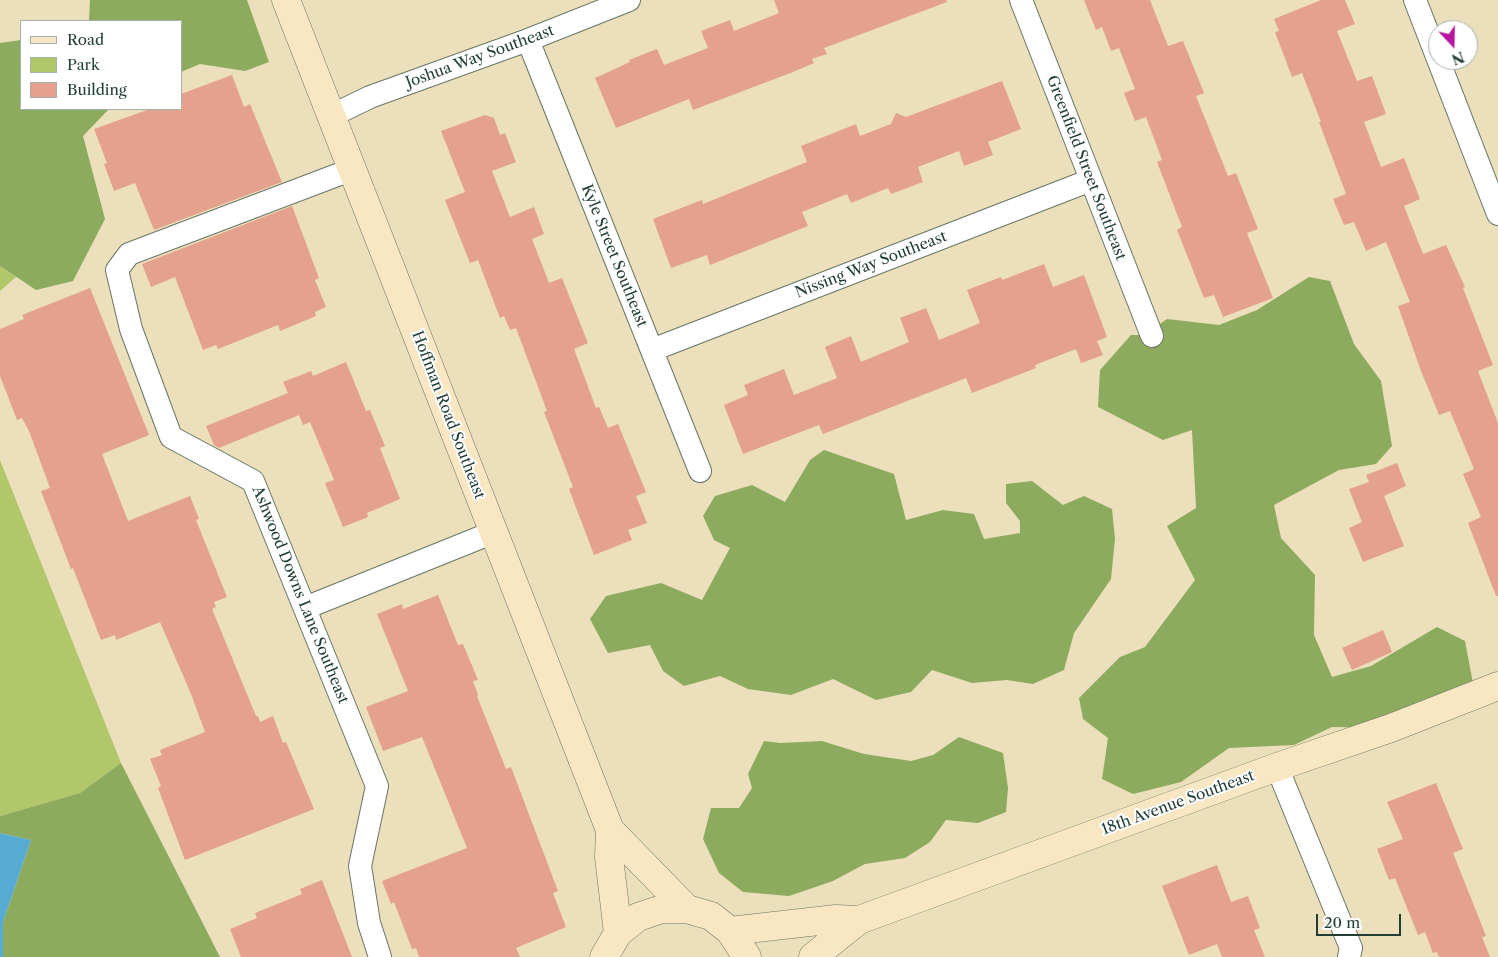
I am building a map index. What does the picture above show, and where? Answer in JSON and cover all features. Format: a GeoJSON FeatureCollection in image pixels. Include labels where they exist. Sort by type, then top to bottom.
{"type":"FeatureCollection","features":[{"type":"Feature","properties":{"kind":"street","name":"Hoffman Road Southeast"},"geometry":{"type":"LineString","coordinates":[[286,0],[610,830],[687,908]]}},
{"type":"Feature","properties":{"kind":"street","name":"Joshua Way Southeast"},"geometry":{"type":"LineString","coordinates":[[331,116],[370,97],[528,40],[629,0]]}},
{"type":"Feature","properties":{"kind":"street","name":"Greenfield Street Southeast"},"geometry":{"type":"LineString","coordinates":[[1021,0],[1152,336]]}},
{"type":"Feature","properties":{"kind":"street"},"geometry":{"type":"LineString","coordinates":[[1415,0],[1498,214]]}},
{"type":"Feature","properties":{"kind":"street","name":"Kyle Street Southeast"},"geometry":{"type":"LineString","coordinates":[[528,40],[700,471]]}},
{"type":"Feature","properties":{"kind":"street","name":"Ashwood Downs Lane Southeast"},"geometry":{"type":"LineString","coordinates":[[353,169],[129,254],[117,270],[131,328],[171,437],[253,480],[377,786],[360,866],[368,923],[380,957]]}},
{"type":"Feature","properties":{"kind":"street","name":"Nissing Way Southeast"},"geometry":{"type":"LineString","coordinates":[[652,350],[1091,180]]}},
{"type":"Feature","properties":{"kind":"street"},"geometry":{"type":"LineString","coordinates":[[305,608],[494,532]]}},
{"type":"Feature","properties":{"kind":"street","name":"18th Avenue Southeast"},"geometry":{"type":"LineString","coordinates":[[812,957],[859,920],[1277,767],[1390,728],[1498,686]]}},
{"type":"Feature","properties":{"kind":"street"},"geometry":{"type":"LineString","coordinates":[[1277,767],[1355,954]]}},
{"type":"Feature","properties":{"kind":"street","name":"Hoffman Road Southeast"},"geometry":{"type":"LineString","coordinates":[[610,830],[609,856],[618,933]]}},
{"type":"Feature","properties":{"kind":"street"},"geometry":{"type":"LineString","coordinates":[[604,957],[618,933],[638,917],[662,909],[687,908],[711,916],[730,931],[747,957]]}},
{"type":"Feature","properties":{"kind":"street","name":"18th Avenue Southeast"},"geometry":{"type":"LineString","coordinates":[[730,931],[836,919],[859,920]]}},
{"type":"Feature","properties":{"kind":"green space"},"geometry":{"type":"Polygon","coordinates":[[[90,0],[247,0],[269,62],[245,71],[200,64],[182,72],[182,20],[89,20],[90,0]]]}},
{"type":"Feature","properties":{"kind":"green space"},"geometry":{"type":"Polygon","coordinates":[[[20,40],[20,110],[108,110],[83,136],[105,219],[73,281],[36,290],[0,266],[0,43],[20,40]]]}},
{"type":"Feature","properties":{"kind":"green space"},"geometry":{"type":"Polygon","coordinates":[[[0,266],[16,277],[0,291],[0,266]]]}},
{"type":"Feature","properties":{"kind":"green space"},"geometry":{"type":"Polygon","coordinates":[[[1309,277],[1330,281],[1354,344],[1381,381],[1392,446],[1376,464],[1339,470],[1274,505],[1281,538],[1315,575],[1314,635],[1332,677],[1371,666],[1437,627],[1465,641],[1475,694],[1391,728],[1332,727],[1294,745],[1229,748],[1181,782],[1133,794],[1102,779],[1108,738],[1083,719],[1079,698],[1120,657],[1145,647],[1195,580],[1167,526],[1196,508],[1192,430],[1163,440],[1098,407],[1100,370],[1131,335],[1144,335],[1167,319],[1219,325],[1257,310],[1309,277]]]}},
{"type":"Feature","properties":{"kind":"green space"},"geometry":{"type":"Polygon","coordinates":[[[824,450],[894,474],[906,520],[943,510],[974,514],[984,539],[1020,533],[1020,521],[1006,503],[1006,484],[1032,481],[1063,505],[1084,496],[1112,509],[1115,539],[1111,579],[1074,633],[1064,670],[1033,684],[1007,680],[972,683],[932,670],[911,692],[876,700],[833,679],[791,695],[748,689],[720,676],[684,686],[663,671],[650,645],[608,653],[590,619],[606,596],[661,583],[702,600],[730,548],[714,540],[703,516],[715,496],[752,485],[785,502],[810,460],[824,450]]]}},
{"type":"Feature","properties":{"kind":"green space"},"geometry":{"type":"Polygon","coordinates":[[[0,460],[121,763],[80,793],[0,816],[0,460]]]}},
{"type":"Feature","properties":{"kind":"green space"},"geometry":{"type":"Polygon","coordinates":[[[959,737],[1003,753],[1008,788],[1006,812],[978,823],[946,820],[930,842],[905,858],[865,864],[833,881],[789,896],[743,892],[719,873],[703,839],[711,808],[739,808],[752,788],[748,774],[764,741],[780,743],[822,741],[864,754],[911,761],[933,755],[959,737]]]}},
{"type":"Feature","properties":{"kind":"green space"},"geometry":{"type":"Polygon","coordinates":[[[121,763],[220,957],[3,957],[3,922],[31,840],[0,833],[0,816],[80,793],[121,763]]]}},
{"type":"Feature","properties":{"kind":"water"},"geometry":{"type":"Polygon","coordinates":[[[0,833],[31,840],[3,922],[3,957],[0,957],[0,833]]]}},
{"type":"Feature","properties":{"kind":"building"},"geometry":{"type":"Polygon","coordinates":[[[774,0],[946,0],[947,2],[824,48],[827,54],[812,59],[814,63],[793,72],[693,110],[689,99],[616,128],[595,78],[630,62],[629,60],[657,49],[664,65],[708,48],[701,31],[730,20],[734,31],[779,13],[774,0]]]}},
{"type":"Feature","properties":{"kind":"building"},"geometry":{"type":"Polygon","coordinates":[[[1084,0],[1150,0],[1168,46],[1183,41],[1204,93],[1196,96],[1228,176],[1236,173],[1258,229],[1247,233],[1273,298],[1223,317],[1214,295],[1204,298],[1177,230],[1182,227],[1157,162],[1162,160],[1146,117],[1135,121],[1124,93],[1135,89],[1119,48],[1111,51],[1102,27],[1096,30],[1084,0]]]}},
{"type":"Feature","properties":{"kind":"building"},"geometry":{"type":"Polygon","coordinates":[[[1321,0],[1345,0],[1355,24],[1337,31],[1357,81],[1372,76],[1386,114],[1364,122],[1381,167],[1404,158],[1420,199],[1404,206],[1423,254],[1446,245],[1465,287],[1463,288],[1493,365],[1478,371],[1498,423],[1498,596],[1496,596],[1468,523],[1481,517],[1463,474],[1474,469],[1450,411],[1439,415],[1421,371],[1398,306],[1410,302],[1386,242],[1366,251],[1354,222],[1344,225],[1333,199],[1346,194],[1319,122],[1321,122],[1302,73],[1292,77],[1275,32],[1279,31],[1274,19],[1321,0]]]}},
{"type":"Feature","properties":{"kind":"building"},"geometry":{"type":"Polygon","coordinates":[[[232,75],[244,107],[250,104],[282,182],[154,230],[135,183],[114,191],[104,164],[107,163],[94,129],[147,110],[182,110],[182,94],[232,75]]]}},
{"type":"Feature","properties":{"kind":"building"},"geometry":{"type":"Polygon","coordinates":[[[1002,81],[1021,129],[988,142],[993,155],[964,166],[959,151],[918,167],[923,182],[891,194],[888,188],[851,203],[847,194],[802,212],[808,226],[710,265],[707,255],[671,268],[653,219],[702,200],[703,204],[807,162],[801,146],[856,124],[860,136],[891,124],[896,113],[906,117],[1002,81]]]}},
{"type":"Feature","properties":{"kind":"building"},"geometry":{"type":"Polygon","coordinates":[[[485,115],[494,118],[500,135],[505,133],[516,162],[492,171],[510,217],[534,207],[544,234],[532,239],[549,283],[562,278],[588,343],[574,349],[596,408],[599,407],[608,428],[618,424],[646,492],[636,496],[647,523],[628,530],[632,540],[594,555],[569,489],[573,487],[544,412],[547,411],[516,328],[510,330],[504,316],[500,318],[478,260],[470,263],[445,200],[465,192],[441,131],[485,115]]]}},
{"type":"Feature","properties":{"kind":"building"},"geometry":{"type":"Polygon","coordinates":[[[292,206],[319,278],[315,280],[326,307],[315,312],[316,316],[280,331],[278,325],[218,349],[216,345],[203,350],[175,277],[151,287],[142,264],[292,206]]]}},
{"type":"Feature","properties":{"kind":"building"},"geometry":{"type":"Polygon","coordinates":[[[1044,264],[1053,287],[1084,275],[1107,337],[1097,341],[1103,355],[1081,363],[1076,349],[1035,365],[1036,368],[972,393],[966,378],[823,434],[819,425],[743,454],[724,405],[748,395],[744,385],[784,369],[794,395],[837,378],[825,347],[851,336],[861,362],[909,342],[900,318],[926,308],[939,340],[980,323],[967,290],[1001,277],[1002,280],[1044,264]]]}},
{"type":"Feature","properties":{"kind":"building"},"geometry":{"type":"Polygon","coordinates":[[[90,288],[149,435],[102,454],[128,521],[190,496],[199,519],[196,520],[227,597],[214,602],[216,607],[212,609],[256,716],[258,716],[260,722],[273,716],[283,743],[286,742],[314,809],[185,860],[158,788],[161,786],[150,759],[162,755],[160,750],[205,732],[191,694],[160,622],[116,640],[115,635],[101,640],[41,491],[50,488],[29,431],[22,418],[17,420],[0,376],[0,329],[24,319],[22,315],[90,288]]]}},
{"type":"Feature","properties":{"kind":"building"},"geometry":{"type":"Polygon","coordinates":[[[346,362],[366,411],[370,410],[385,446],[380,448],[400,499],[367,513],[368,517],[343,527],[325,483],[334,480],[310,422],[303,425],[299,415],[219,448],[214,445],[206,426],[288,393],[283,382],[311,371],[313,376],[346,362]]]}},
{"type":"Feature","properties":{"kind":"building"},"geometry":{"type":"Polygon","coordinates":[[[1397,463],[1406,486],[1384,496],[1404,546],[1363,562],[1349,528],[1362,522],[1349,489],[1369,482],[1366,475],[1397,463]]]}},
{"type":"Feature","properties":{"kind":"building"},"geometry":{"type":"Polygon","coordinates":[[[438,595],[458,645],[463,644],[478,680],[473,681],[477,696],[506,769],[511,767],[558,891],[553,893],[566,927],[516,948],[520,957],[419,957],[416,948],[412,949],[394,902],[391,904],[382,881],[467,848],[422,737],[383,751],[366,707],[408,691],[377,614],[402,604],[403,609],[438,595]]]}},
{"type":"Feature","properties":{"kind":"building"},"geometry":{"type":"Polygon","coordinates":[[[1383,630],[1392,652],[1352,670],[1342,648],[1383,630]]]}},
{"type":"Feature","properties":{"kind":"building"},"geometry":{"type":"Polygon","coordinates":[[[1436,783],[1463,849],[1453,853],[1486,936],[1482,937],[1490,957],[1439,957],[1437,952],[1433,953],[1425,932],[1418,935],[1395,878],[1389,880],[1377,849],[1403,839],[1387,802],[1436,783]]]}},
{"type":"Feature","properties":{"kind":"building"},"geometry":{"type":"Polygon","coordinates":[[[1217,865],[1231,902],[1248,896],[1260,928],[1254,930],[1265,957],[1222,957],[1217,944],[1189,955],[1162,886],[1217,865]]]}},
{"type":"Feature","properties":{"kind":"building"},"geometry":{"type":"Polygon","coordinates":[[[322,880],[352,957],[241,957],[230,929],[257,918],[255,913],[302,894],[300,889],[322,880]]]}}]}
